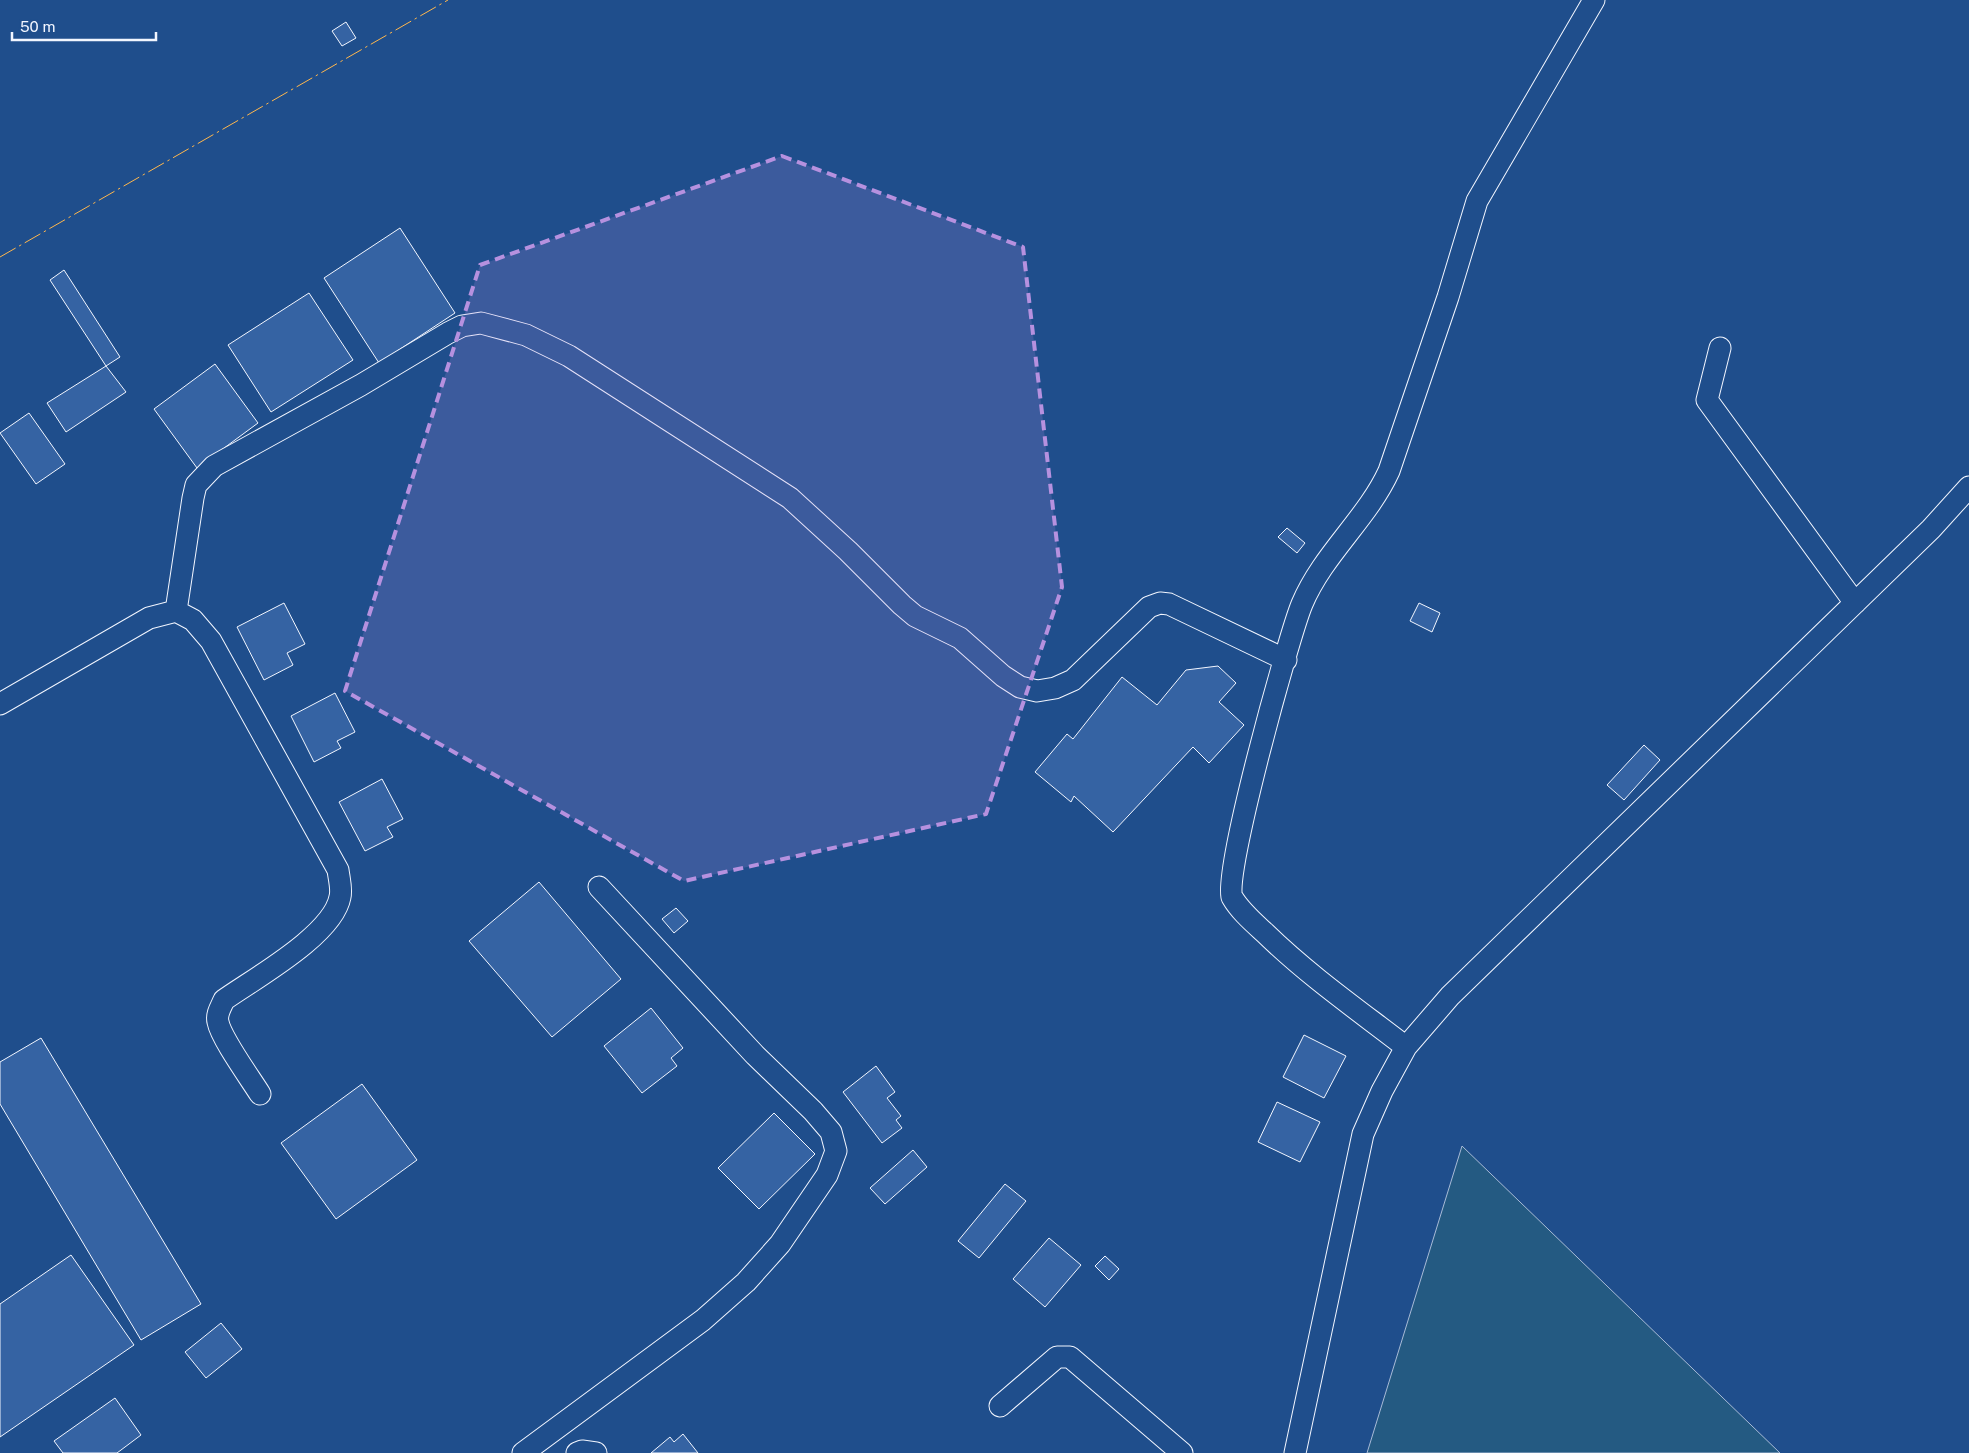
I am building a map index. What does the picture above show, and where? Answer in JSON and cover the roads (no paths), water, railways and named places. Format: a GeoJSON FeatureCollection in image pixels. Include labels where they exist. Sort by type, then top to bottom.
{"type":"FeatureCollection","features":[{"type":"Feature","properties":{"kind":"street"},"geometry":{"type":"LineString","coordinates":[[1406,1047],[1285,953],[1238,908],[1230,894],[1232,866],[1253,774],[1302,604],[1321,569],[1378,494],[1389,471],[1448,298],[1477,202],[1594,0]]}},
{"type":"Feature","properties":{"kind":"street"},"geometry":{"type":"LineString","coordinates":[[176,610],[193,498],[196,485],[203,475],[233,454],[361,385],[448,332],[462,326],[481,323],[526,336],[569,356],[790,498],[848,551],[902,605],[916,616],[960,638],[1003,676],[1020,687],[1037,691],[1055,688],[1073,680],[1149,608],[1160,603],[1169,604],[1286,660]]}},
{"type":"Feature","properties":{"kind":"street"},"geometry":{"type":"LineString","coordinates":[[1720,348],[1707,400],[1855,602]]}},
{"type":"Feature","properties":{"kind":"street"},"geometry":{"type":"LineString","coordinates":[[1295,1453],[1363,1134],[1382,1092],[1406,1047],[1450,996],[1931,529],[1969,487]]}},
{"type":"Feature","properties":{"kind":"street"},"geometry":{"type":"LineString","coordinates":[[0,704],[149,618],[176,610],[194,620],[210,641],[338,870],[340,897],[330,919],[309,941],[224,1000],[218,1013],[218,1023],[223,1034],[260,1094]]}},
{"type":"Feature","properties":{"kind":"street"},"geometry":{"type":"LineString","coordinates":[[523,1453],[703,1320],[746,1282],[786,1236],[827,1175],[836,1151],[831,1132],[813,1111],[754,1055],[599,887]]}},
{"type":"Feature","properties":{"kind":"street"},"geometry":{"type":"LineString","coordinates":[[1000,1406],[1057,1357],[1070,1357],[1182,1453]]}},
{"type":"Feature","properties":{"kind":"street"},"geometry":{"type":"LineString","coordinates":[[577,1453],[582,1451],[596,1453]]}}]}
